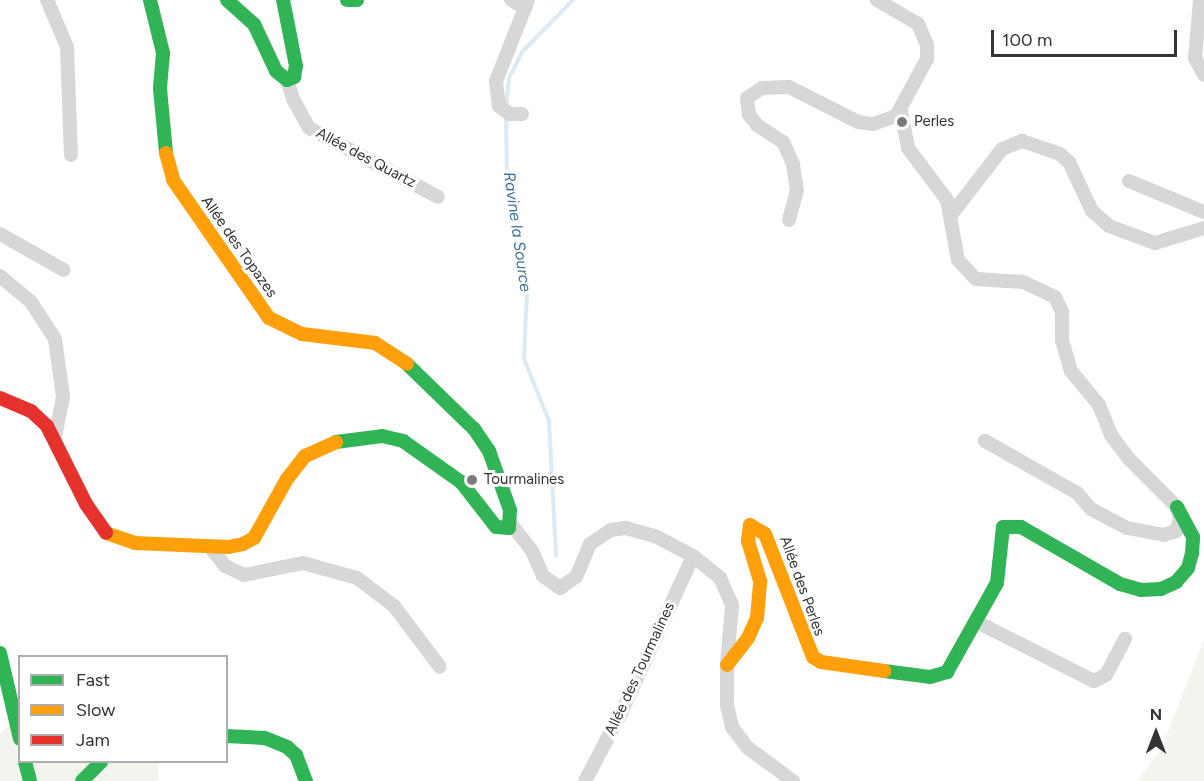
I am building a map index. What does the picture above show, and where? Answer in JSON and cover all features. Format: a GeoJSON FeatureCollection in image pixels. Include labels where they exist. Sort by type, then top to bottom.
{"type":"FeatureCollection","features":[{"type":"Feature","properties":{"kind":"main road","name":"Allée des Topazes"},"geometry":{"type":"LineString","coordinates":[[150,0],[163,53],[160,89],[166,156],[173,180],[204,228],[268,318],[302,334],[375,343],[409,365],[474,429],[489,451],[500,474],[511,524]]}},
{"type":"Feature","properties":{"kind":"main road"},"geometry":{"type":"LineString","coordinates":[[228,0],[254,24],[276,71],[287,80],[294,77],[296,66],[283,0]]}},
{"type":"Feature","properties":{"kind":"main road"},"geometry":{"type":"LineString","coordinates":[[347,0],[357,0]]}},
{"type":"Feature","properties":{"kind":"main road"},"geometry":{"type":"LineString","coordinates":[[0,398],[31,411],[55,437],[74,482],[106,533],[135,543],[228,547],[254,538],[294,467],[305,456],[342,439],[382,436],[417,448],[461,483],[496,527],[506,531],[511,524]]}},
{"type":"Feature","properties":{"kind":"main road","name":"Allée des Perles"},"geometry":{"type":"LineString","coordinates":[[727,665],[748,638],[757,618],[760,581],[748,541],[750,525],[765,534],[791,595],[807,649],[821,662],[940,676],[947,672],[997,583],[1003,527],[1022,527],[1120,584],[1141,590],[1161,589],[1176,582],[1188,568],[1192,553],[1191,530],[1177,507]]}},
{"type":"Feature","properties":{"kind":"main road"},"geometry":{"type":"LineString","coordinates":[[0,653],[18,730]]}},
{"type":"Feature","properties":{"kind":"main road"},"geometry":{"type":"LineString","coordinates":[[228,736],[265,738],[287,747],[296,754],[306,781]]}},
{"type":"Feature","properties":{"kind":"main road"},"geometry":{"type":"LineString","coordinates":[[25,763],[30,781]]}},
{"type":"Feature","properties":{"kind":"main road"},"geometry":{"type":"LineString","coordinates":[[82,781],[99,763]]}},
{"type":"Feature","properties":{"kind":"street"},"geometry":{"type":"LineString","coordinates":[[46,0],[68,46],[71,155]]}},
{"type":"Feature","properties":{"kind":"street"},"geometry":{"type":"LineString","coordinates":[[511,0],[527,4],[500,67],[495,95],[499,106],[510,114],[522,114]]}},
{"type":"Feature","properties":{"kind":"street"},"geometry":{"type":"LineString","coordinates":[[789,220],[797,190],[793,164],[783,142],[758,126],[749,115],[747,98],[753,92],[789,87],[845,118],[866,123],[888,120],[901,111],[927,59],[927,45],[918,24],[877,0]]}},
{"type":"Feature","properties":{"kind":"street"},"geometry":{"type":"LineString","coordinates":[[1200,0],[1194,49],[1197,64],[1204,75]]}},
{"type":"Feature","properties":{"kind":"street","name":"Allée des Quartz"},"geometry":{"type":"LineString","coordinates":[[287,80],[296,107],[309,128],[438,197]]}},
{"type":"Feature","properties":{"kind":"street","name":"Allée des Perles"},"geometry":{"type":"LineString","coordinates":[[901,111],[908,148],[934,179],[951,215],[958,260],[976,279],[1023,282],[1055,297],[1062,312],[1062,340],[1071,371],[1099,405],[1111,435],[1129,459],[1177,507]]}},
{"type":"Feature","properties":{"kind":"street"},"geometry":{"type":"LineString","coordinates":[[951,215],[1002,149],[1022,141],[1060,154],[1069,162],[1092,211],[1109,226],[1155,243],[1204,228]]}},
{"type":"Feature","properties":{"kind":"street"},"geometry":{"type":"LineString","coordinates":[[1129,181],[1204,212]]}},
{"type":"Feature","properties":{"kind":"street"},"geometry":{"type":"LineString","coordinates":[[0,234],[64,270]]}},
{"type":"Feature","properties":{"kind":"street"},"geometry":{"type":"LineString","coordinates":[[0,276],[31,302],[55,339],[63,397],[61,424],[55,437]]}},
{"type":"Feature","properties":{"kind":"street"},"geometry":{"type":"LineString","coordinates":[[985,441],[1077,493],[1090,509],[1127,528],[1147,534],[1171,534],[1180,520],[1177,507]]}},
{"type":"Feature","properties":{"kind":"street"},"geometry":{"type":"LineString","coordinates":[[511,524],[532,551],[543,576],[560,588],[576,577],[590,544],[611,530],[626,528],[657,537],[693,556],[728,590],[732,605],[727,665],[727,705],[732,727],[748,748],[793,781]]}},
{"type":"Feature","properties":{"kind":"street"},"geometry":{"type":"LineString","coordinates":[[209,546],[225,566],[244,575],[303,563],[357,578],[394,606],[440,667]]}},
{"type":"Feature","properties":{"kind":"street","name":"Allée des Tourmalines"},"geometry":{"type":"LineString","coordinates":[[585,781],[620,715],[693,556]]}},
{"type":"Feature","properties":{"kind":"street"},"geometry":{"type":"LineString","coordinates":[[975,621],[1094,681],[1106,675],[1125,639]]}},
{"type":"Feature","properties":{"kind":"shaded area"},"geometry":{"type":"Polygon","coordinates":[[[1204,640],[1204,781],[1137,781],[1161,750],[1204,640]]]}},
{"type":"Feature","properties":{"kind":"shaded area"},"geometry":{"type":"Polygon","coordinates":[[[18,715],[18,763],[158,763],[159,781],[0,781],[0,734],[18,715]]]}},
{"type":"Feature","properties":{"kind":"waterway","name":"Ravine la Source"},"geometry":{"type":"LineString","coordinates":[[506,107],[509,78],[522,52],[573,0]]}},
{"type":"Feature","properties":{"kind":"waterway","name":"Ravine la Source"},"geometry":{"type":"LineString","coordinates":[[506,115],[507,181],[519,242],[520,275],[527,292],[524,359],[549,421],[556,556]]}},
{"type":"Feature","properties":{"kind":"traffic: fast"},"geometry":{"type":"LineString","coordinates":[[150,0],[163,53],[160,89],[166,153]]}},
{"type":"Feature","properties":{"kind":"traffic: fast"},"geometry":{"type":"LineString","coordinates":[[227,0],[254,24],[276,71],[287,80],[294,77],[296,66],[283,0]]}},
{"type":"Feature","properties":{"kind":"traffic: fast"},"geometry":{"type":"LineString","coordinates":[[347,0],[357,0]]}},
{"type":"Feature","properties":{"kind":"traffic: fast"},"geometry":{"type":"LineString","coordinates":[[336,442],[382,436],[403,441],[461,482],[496,527],[509,528],[510,510],[489,451],[474,429],[407,364]]}},
{"type":"Feature","properties":{"kind":"traffic: fast"},"geometry":{"type":"LineString","coordinates":[[884,671],[930,677],[947,672],[997,583],[1003,527],[1021,527],[1120,584],[1141,590],[1161,589],[1176,582],[1188,568],[1192,553],[1193,537],[1177,507]]}},
{"type":"Feature","properties":{"kind":"traffic: fast"},"geometry":{"type":"LineString","coordinates":[[0,653],[18,730]]}},
{"type":"Feature","properties":{"kind":"traffic: fast"},"geometry":{"type":"LineString","coordinates":[[228,736],[265,738],[287,747],[296,755],[306,781]]}},
{"type":"Feature","properties":{"kind":"traffic: fast"},"geometry":{"type":"LineString","coordinates":[[25,763],[30,781]]}},
{"type":"Feature","properties":{"kind":"traffic: fast"},"geometry":{"type":"LineString","coordinates":[[82,781],[100,763]]}},
{"type":"Feature","properties":{"kind":"traffic: slow"},"geometry":{"type":"LineString","coordinates":[[166,153],[173,180],[269,318],[302,334],[375,343],[407,364]]}},
{"type":"Feature","properties":{"kind":"traffic: slow"},"geometry":{"type":"LineString","coordinates":[[106,533],[135,543],[228,547],[243,544],[254,538],[287,479],[305,456],[336,442]]}},
{"type":"Feature","properties":{"kind":"traffic: slow"},"geometry":{"type":"LineString","coordinates":[[727,665],[748,638],[757,618],[760,581],[748,541],[750,525],[765,534],[813,657],[821,662],[884,671]]}},
{"type":"Feature","properties":{"kind":"traffic: jam"},"geometry":{"type":"LineString","coordinates":[[0,398],[31,411],[47,426],[86,504],[106,533]]}},
{"type":"Feature","properties":{"kind":"place","name":"Perles"},"geometry":{"type":"Point","coordinates":[902,122]}},
{"type":"Feature","properties":{"kind":"place","name":"Tourmalines"},"geometry":{"type":"Point","coordinates":[472,480]}}]}
